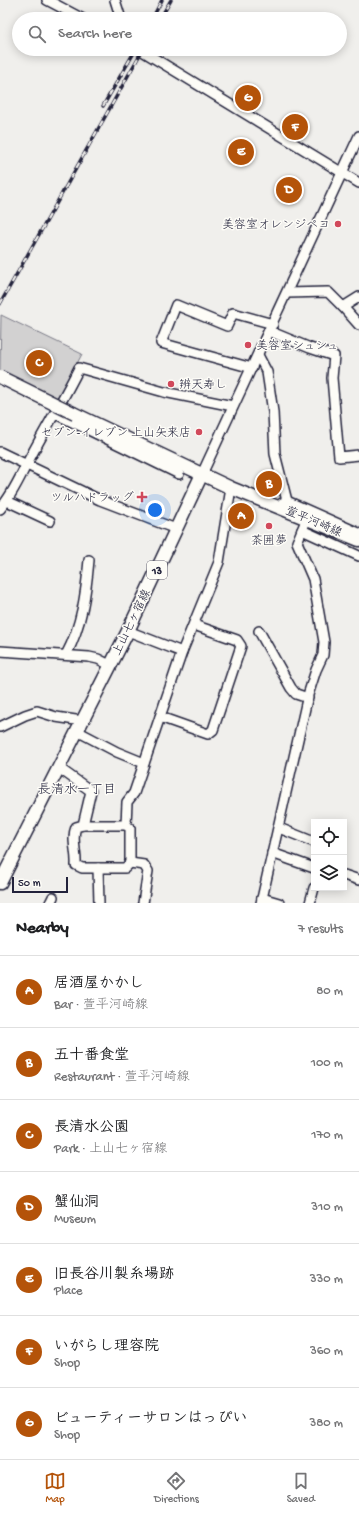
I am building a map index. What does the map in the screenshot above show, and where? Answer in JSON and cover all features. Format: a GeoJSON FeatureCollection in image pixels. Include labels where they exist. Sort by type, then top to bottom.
{"type":"FeatureCollection","features":[{"type":"Feature","properties":{"kind":"main road"},"geometry":{"type":"LineString","coordinates":[[0,377],[202,474]]}},
{"type":"Feature","properties":{"kind":"main road","name":"萱平河崎線"},"geometry":{"type":"LineString","coordinates":[[202,474],[231,488],[282,503],[307,518],[359,540]]}},
{"type":"Feature","properties":{"kind":"main road","name":"上山七ヶ宿線"},"geometry":{"type":"LineString","coordinates":[[0,883],[128,631],[202,474]]}},
{"type":"Feature","properties":{"kind":"street"},"geometry":{"type":"LineString","coordinates":[[47,0],[70,12]]}},
{"type":"Feature","properties":{"kind":"street"},"geometry":{"type":"LineString","coordinates":[[115,0],[119,12]]}},
{"type":"Feature","properties":{"kind":"street"},"geometry":{"type":"LineString","coordinates":[[150,56],[359,184]]}},
{"type":"Feature","properties":{"kind":"street"},"geometry":{"type":"LineString","coordinates":[[202,474],[359,136]]}},
{"type":"Feature","properties":{"kind":"street"},"geometry":{"type":"LineString","coordinates":[[287,293],[328,292],[359,325]]}},
{"type":"Feature","properties":{"kind":"street"},"geometry":{"type":"LineString","coordinates":[[343,307],[359,296]]}},
{"type":"Feature","properties":{"kind":"street"},"geometry":{"type":"LineString","coordinates":[[252,368],[161,343],[176,305],[227,326],[233,312],[271,328],[310,348],[334,356],[332,378],[339,457],[359,455]]}},
{"type":"Feature","properties":{"kind":"street"},"geometry":{"type":"LineString","coordinates":[[258,355],[267,372],[273,412],[275,454],[282,503],[359,533]]}},
{"type":"Feature","properties":{"kind":"street"},"geometry":{"type":"LineString","coordinates":[[0,509],[13,492],[26,465],[56,414],[79,368],[164,392],[233,406]]}},
{"type":"Feature","properties":{"kind":"street"},"geometry":{"type":"LineString","coordinates":[[56,414],[179,474]]}},
{"type":"Feature","properties":{"kind":"street"},"geometry":{"type":"LineString","coordinates":[[0,452],[100,500],[176,529]]}},
{"type":"Feature","properties":{"kind":"street"},"geometry":{"type":"LineString","coordinates":[[126,825],[127,802],[134,793],[182,652],[220,562],[231,488]]}},
{"type":"Feature","properties":{"kind":"street"},"geometry":{"type":"LineString","coordinates":[[7,501],[50,521]]}},
{"type":"Feature","properties":{"kind":"street"},"geometry":{"type":"LineString","coordinates":[[279,903],[262,900],[308,698],[316,670],[323,655],[324,642],[313,579],[297,542],[307,518]]}},
{"type":"Feature","properties":{"kind":"street"},"geometry":{"type":"LineString","coordinates":[[302,530],[359,556]]}},
{"type":"Feature","properties":{"kind":"street"},"geometry":{"type":"LineString","coordinates":[[66,655],[75,638],[79,624],[89,560]]}},
{"type":"Feature","properties":{"kind":"street"},"geometry":{"type":"LineString","coordinates":[[160,717],[208,734],[213,730],[241,646],[237,640],[194,625]]}},
{"type":"Feature","properties":{"kind":"street"},"geometry":{"type":"LineString","coordinates":[[128,631],[182,652]]}},
{"type":"Feature","properties":{"kind":"street"},"geometry":{"type":"LineString","coordinates":[[259,631],[291,688],[296,694],[308,698]]}},
{"type":"Feature","properties":{"kind":"street"},"geometry":{"type":"LineString","coordinates":[[0,651],[94,658],[110,665]]}},
{"type":"Feature","properties":{"kind":"street"},"geometry":{"type":"LineString","coordinates":[[0,727],[37,711],[80,726],[117,752],[144,763]]}},
{"type":"Feature","properties":{"kind":"street"},"geometry":{"type":"LineString","coordinates":[[58,768],[91,791],[83,825]]}},
{"type":"Feature","properties":{"kind":"street"},"geometry":{"type":"LineString","coordinates":[[83,825],[126,825],[130,828],[130,863],[125,868],[82,868],[76,865],[77,852],[73,835],[76,827],[83,825]]}},
{"type":"Feature","properties":{"kind":"street"},"geometry":{"type":"LineString","coordinates":[[279,828],[311,841]]}},
{"type":"Feature","properties":{"kind":"street"},"geometry":{"type":"LineString","coordinates":[[272,854],[311,867]]}},
{"type":"Feature","properties":{"kind":"street"},"geometry":{"type":"LineString","coordinates":[[130,863],[144,865],[148,871],[143,903]]}},
{"type":"Feature","properties":{"kind":"street"},"geometry":{"type":"LineString","coordinates":[[98,868],[99,903]]}},
{"type":"Feature","properties":{"kind":"street"},"geometry":{"type":"LineString","coordinates":[[347,876],[359,880]]}},
{"type":"Feature","properties":{"kind":"street"},"geometry":{"type":"LineString","coordinates":[[310,903],[313,891]]}},
{"type":"Feature","properties":{"kind":"shaded area"},"geometry":{"type":"Polygon","coordinates":[[[1,315],[82,354],[58,400],[0,372],[1,315]]]}},
{"type":"Feature","properties":{"kind":"railway"},"geometry":{"type":"LineString","coordinates":[[156,12],[162,0]]}},
{"type":"Feature","properties":{"kind":"railway"},"geometry":{"type":"LineString","coordinates":[[164,12],[171,0]]}},
{"type":"Feature","properties":{"kind":"railway"},"geometry":{"type":"LineString","coordinates":[[103,106],[132,56]]}},
{"type":"Feature","properties":{"kind":"railway"},"geometry":{"type":"LineString","coordinates":[[0,304],[139,56]]}},
{"type":"Feature","properties":{"kind":"place","name":"ビューティーサロンはっぴい"},"geometry":{"type":"Point","coordinates":[248,98]}},
{"type":"Feature","properties":{"kind":"place","name":"いがらし理容院"},"geometry":{"type":"Point","coordinates":[295,127]}},
{"type":"Feature","properties":{"kind":"place","name":"旧長谷川製糸場跡"},"geometry":{"type":"Point","coordinates":[241,152]}},
{"type":"Feature","properties":{"kind":"place","name":"蟹仙洞"},"geometry":{"type":"Point","coordinates":[289,190]}},
{"type":"Feature","properties":{"kind":"place","name":"美容室オレンジペコ"},"geometry":{"type":"Point","coordinates":[338,224]}},
{"type":"Feature","properties":{"kind":"place","name":"美容室シュシュ"},"geometry":{"type":"Point","coordinates":[248,345]}},
{"type":"Feature","properties":{"kind":"place","name":"長清水公園"},"geometry":{"type":"Point","coordinates":[39,363]}},
{"type":"Feature","properties":{"kind":"place","name":"辨天寿し"},"geometry":{"type":"Point","coordinates":[171,384]}},
{"type":"Feature","properties":{"kind":"place","name":"セブン-イレブン 上山矢来店"},"geometry":{"type":"Point","coordinates":[199,432]}},
{"type":"Feature","properties":{"kind":"place","name":"五十番食堂"},"geometry":{"type":"Point","coordinates":[269,484]}},
{"type":"Feature","properties":{"kind":"place","name":"ツルハドラッグ"},"geometry":{"type":"Point","coordinates":[142,497]}},
{"type":"Feature","properties":{"kind":"place","name":"居酒屋かかし"},"geometry":{"type":"Point","coordinates":[241,516]}},
{"type":"Feature","properties":{"kind":"place","name":"茶囲夢"},"geometry":{"type":"Point","coordinates":[269,526]}},
{"type":"Feature","properties":{"kind":"district","name":"長清水一丁目"},"geometry":{"type":"Point","coordinates":[77,788]}}]}
